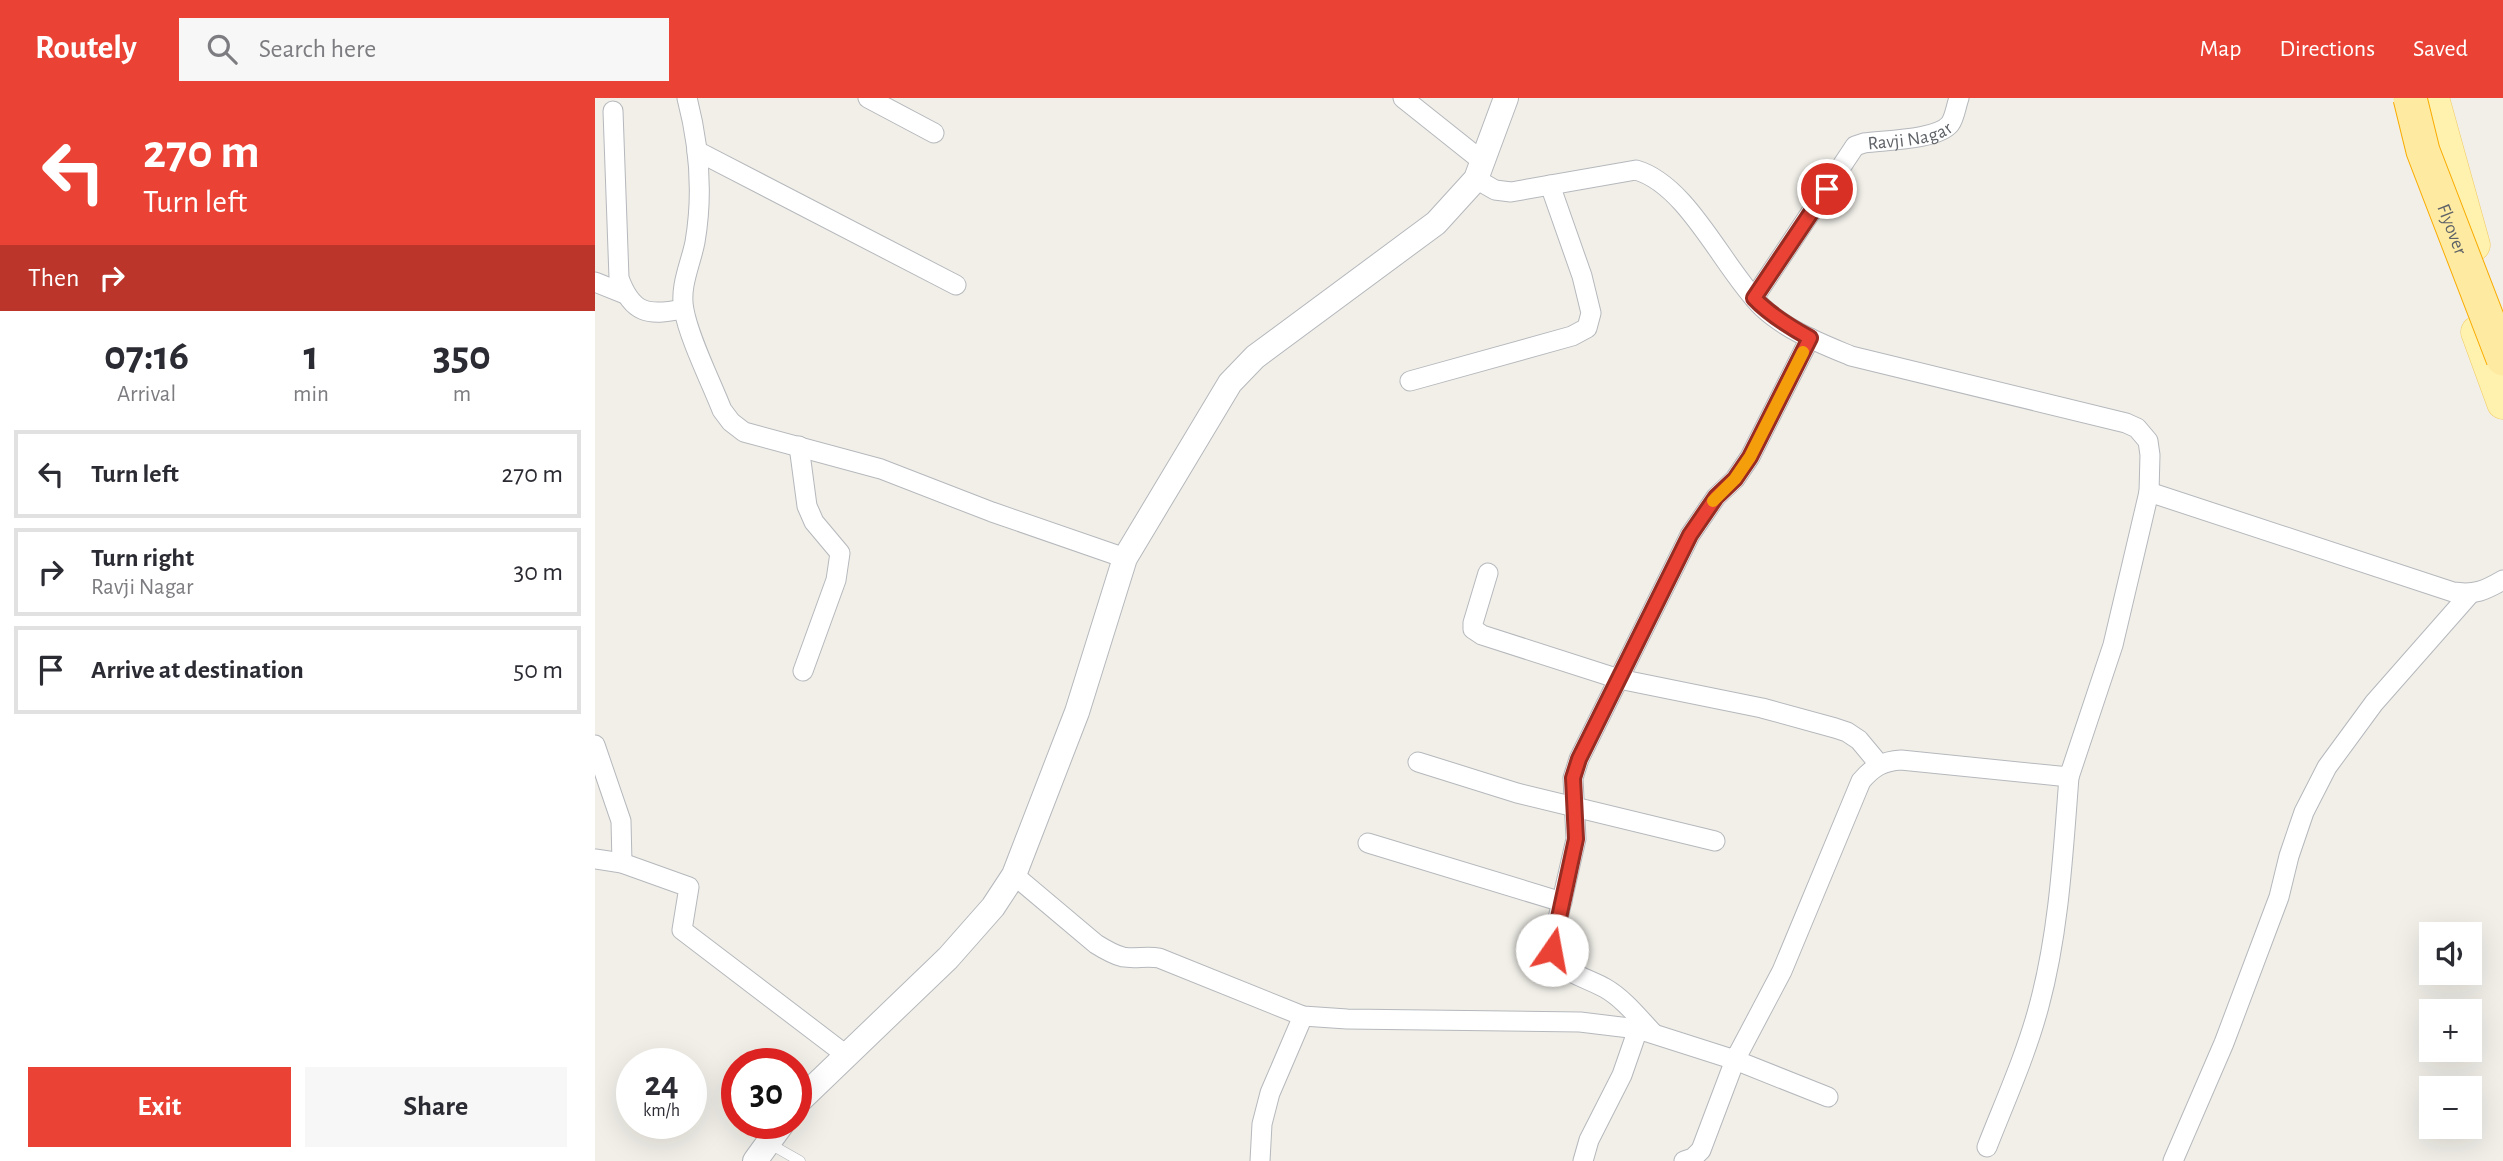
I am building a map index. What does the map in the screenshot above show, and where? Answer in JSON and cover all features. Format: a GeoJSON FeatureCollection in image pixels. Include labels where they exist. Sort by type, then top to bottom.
{"type":"FeatureCollection","features":[{"type":"Feature","properties":{"kind":"highway","name":"Flyover"},"geometry":{"type":"LineString","coordinates":[[2410,98],[2423,151],[2503,359]]}},
{"type":"Feature","properties":{"kind":"main road"},"geometry":{"type":"LineString","coordinates":[[2396,98],[2407,136],[2503,402]]}},
{"type":"Feature","properties":{"kind":"main road"},"geometry":{"type":"LineString","coordinates":[[2440,106],[2469,234],[2503,316]]}},
{"type":"Feature","properties":{"kind":"street"},"geometry":{"type":"LineString","coordinates":[[687,98],[697,151],[699,200],[695,242],[684,291],[683,309],[723,410],[731,422],[744,432],[881,468],[992,512],[1125,558]]}},
{"type":"Feature","properties":{"kind":"street"},"geometry":{"type":"LineString","coordinates":[[868,98],[934,133]]}},
{"type":"Feature","properties":{"kind":"street"},"geometry":{"type":"LineString","coordinates":[[1403,98],[1479,170],[1495,190],[1511,192],[1636,170],[1650,174],[1688,209],[1729,268],[1763,308],[1810,338],[1851,356],[2126,423],[2137,428],[2148,441],[2149,492],[2113,645],[2069,777],[2056,921],[2040,1005],[2029,1041],[1987,1147]]}},
{"type":"Feature","properties":{"kind":"street"},"geometry":{"type":"LineString","coordinates":[[812,1088],[948,958],[993,907],[1014,875],[1077,712],[1125,558],[1230,383],[1255,357],[1436,223],[1479,170],[1506,98]]}},
{"type":"Feature","properties":{"kind":"street","name":"Ravji Nagar"},"geometry":{"type":"LineString","coordinates":[[1754,298],[1855,146],[1943,131],[1951,123],[1959,98]]}},
{"type":"Feature","properties":{"kind":"street"},"geometry":{"type":"LineString","coordinates":[[2407,136],[2440,106]]}},
{"type":"Feature","properties":{"kind":"street"},"geometry":{"type":"LineString","coordinates":[[613,111],[619,278],[625,294],[646,313],[659,314],[683,309]]}},
{"type":"Feature","properties":{"kind":"street"},"geometry":{"type":"LineString","coordinates":[[697,151],[956,285]]}},
{"type":"Feature","properties":{"kind":"street"},"geometry":{"type":"LineString","coordinates":[[1409,380],[1572,336],[1587,328],[1591,313],[1582,276],[1551,185]]}},
{"type":"Feature","properties":{"kind":"street"},"geometry":{"type":"LineString","coordinates":[[595,282],[625,294]]}},
{"type":"Feature","properties":{"kind":"street"},"geometry":{"type":"LineString","coordinates":[[1646,1031],[1621,999],[1608,989],[1562,967],[1553,958],[1552,950],[1576,839],[1573,778],[1579,759],[1690,535],[1716,497],[1735,479],[1750,457],[1810,338]]}},
{"type":"Feature","properties":{"kind":"street"},"geometry":{"type":"LineString","coordinates":[[799,446],[807,506],[814,522],[840,553],[836,580],[803,671]]}},
{"type":"Feature","properties":{"kind":"street"},"geometry":{"type":"LineString","coordinates":[[2149,492],[2453,592],[2469,594],[2483,591],[2503,580]]}},
{"type":"Feature","properties":{"kind":"street"},"geometry":{"type":"LineString","coordinates":[[1487,573],[1473,623],[1476,633],[1619,679],[1762,708],[1847,732],[1859,740],[1879,764]]}},
{"type":"Feature","properties":{"kind":"street"},"geometry":{"type":"LineString","coordinates":[[2173,1161],[2224,1043],[2279,897],[2289,856],[2310,800],[2327,767],[2374,703],[2469,594]]}},
{"type":"Feature","properties":{"kind":"street"},"geometry":{"type":"LineString","coordinates":[[595,745],[621,821],[622,863]]}},
{"type":"Feature","properties":{"kind":"street"},"geometry":{"type":"LineString","coordinates":[[1684,1161],[1693,1158],[1701,1150],[1735,1060],[1782,971],[1861,781],[1879,764],[1901,760],[2069,777]]}},
{"type":"Feature","properties":{"kind":"street"},"geometry":{"type":"LineString","coordinates":[[1418,762],[1517,793],[1715,841]]}},
{"type":"Feature","properties":{"kind":"street"},"geometry":{"type":"LineString","coordinates":[[1368,843],[1562,902]]}},
{"type":"Feature","properties":{"kind":"street"},"geometry":{"type":"LineString","coordinates":[[595,859],[622,863],[689,887],[682,930],[846,1055]]}},
{"type":"Feature","properties":{"kind":"street"},"geometry":{"type":"LineString","coordinates":[[1014,875],[1096,944],[1109,951],[1124,957],[1160,958],[1303,1016],[1580,1022],[1646,1031],[1735,1060],[1828,1097]]}},
{"type":"Feature","properties":{"kind":"street"},"geometry":{"type":"LineString","coordinates":[[1260,1161],[1262,1124],[1270,1093],[1303,1016]]}},
{"type":"Feature","properties":{"kind":"street"},"geometry":{"type":"LineString","coordinates":[[1583,1161],[1588,1140],[1646,1031]]}},
{"type":"Feature","properties":{"kind":"lane"},"geometry":{"type":"LineString","coordinates":[[768,1143],[800,1161]]}},
{"type":"Feature","properties":{"kind":"slow traffic"},"geometry":{"type":"LineString","coordinates":[[1713,501],[1735,479],[1750,457],[1803,352]]}},
{"type":"Feature","properties":{"kind":"route"},"geometry":{"type":"LineString","coordinates":[[1552,950],[1576,839],[1573,778],[1579,759],[1690,535],[1716,497],[1735,479],[1750,457],[1810,338],[1763,308],[1754,298],[1827,189]]}}]}
